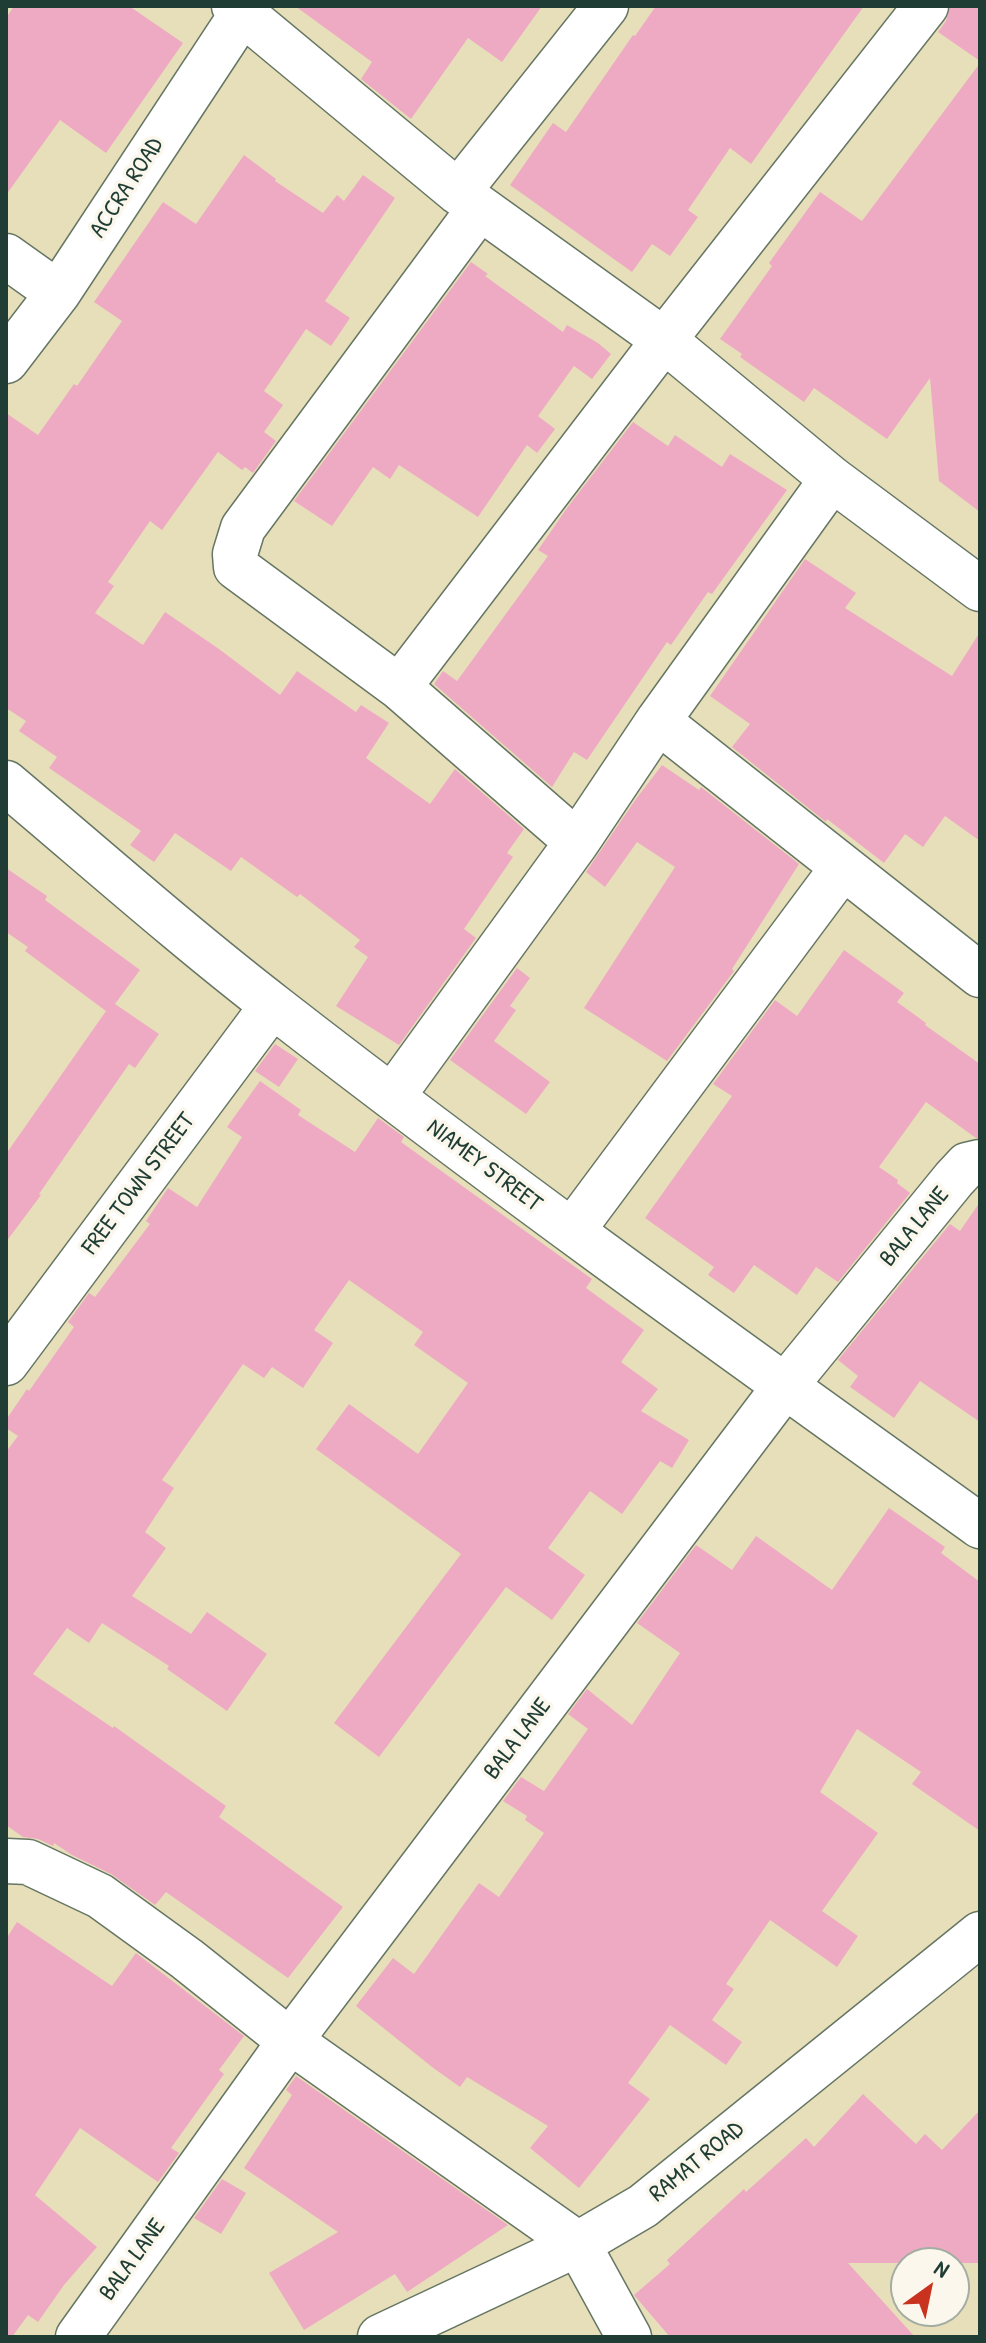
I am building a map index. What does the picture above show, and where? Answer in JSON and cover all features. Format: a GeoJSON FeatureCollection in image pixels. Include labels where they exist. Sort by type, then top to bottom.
{"type":"FeatureCollection","features":[{"type":"Feature","properties":{"kind":"street"},"geometry":{"type":"LineString","coordinates":[[577,842],[399,687],[236,567],[235,554],[243,528],[606,6]]}},
{"type":"Feature","properties":{"kind":"street"},"geometry":{"type":"LineString","coordinates":[[399,687],[664,340],[926,6]]}},
{"type":"Feature","properties":{"kind":"street"},"geometry":{"type":"LineString","coordinates":[[241,8],[469,200],[664,340],[832,479],[980,589]]}},
{"type":"Feature","properties":{"kind":"street","name":"ACCRA ROAD"},"geometry":{"type":"LineString","coordinates":[[6,361],[58,293],[241,8]]}},
{"type":"Feature","properties":{"kind":"street"},"geometry":{"type":"LineString","coordinates":[[6,256],[58,293]]}},
{"type":"Feature","properties":{"kind":"street"},"geometry":{"type":"LineString","coordinates":[[392,1097],[577,842],[658,721],[832,479]]}},
{"type":"Feature","properties":{"kind":"street"},"geometry":{"type":"LineString","coordinates":[[658,721],[980,975]]}},
{"type":"Feature","properties":{"kind":"street","name":"NIAMEY STREET"},"geometry":{"type":"LineString","coordinates":[[6,783],[272,1006],[572,1231],[980,1526]]}},
{"type":"Feature","properties":{"kind":"street"},"geometry":{"type":"LineString","coordinates":[[572,1231],[843,867]]}},
{"type":"Feature","properties":{"kind":"street","name":"FREE TOWN STREET"},"geometry":{"type":"LineString","coordinates":[[6,1363],[272,1006]]}},
{"type":"Feature","properties":{"kind":"street","name":"BALA LANE"},"geometry":{"type":"LineString","coordinates":[[78,2337],[290,2041],[785,1386],[954,1179],[967,1165],[980,1162]]}},
{"type":"Feature","properties":{"kind":"street"},"geometry":{"type":"LineString","coordinates":[[6,1861],[28,1862],[100,1896],[187,1959],[290,2041],[578,2244],[629,2337]]}},
{"type":"Feature","properties":{"kind":"street","name":"RAMAT ROAD"},"geometry":{"type":"LineString","coordinates":[[380,2337],[578,2244],[643,2206],[980,1934]]}},
{"type":"Feature","properties":{"kind":"building"},"geometry":{"type":"Polygon","coordinates":[[[14,6],[129,6],[183,43],[106,153],[60,120],[6,195],[6,18],[14,6]]]}},
{"type":"Feature","properties":{"kind":"building"},"geometry":{"type":"Polygon","coordinates":[[[295,6],[542,6],[502,62],[468,38],[411,119],[361,79],[372,62],[295,6]]]}},
{"type":"Feature","properties":{"kind":"building"},"geometry":{"type":"Polygon","coordinates":[[[656,6],[864,6],[751,164],[730,148],[688,210],[698,217],[670,256],[652,244],[632,272],[510,185],[553,123],[566,132],[656,6]]]}},
{"type":"Feature","properties":{"kind":"building"},"geometry":{"type":"Polygon","coordinates":[[[950,6],[980,6],[980,61],[938,32],[946,21],[950,6]]]}},
{"type":"Feature","properties":{"kind":"building"},"geometry":{"type":"Polygon","coordinates":[[[980,63],[980,512],[939,481],[930,378],[887,439],[814,388],[804,402],[720,339],[820,192],[862,221],[980,63]]]}},
{"type":"Feature","properties":{"kind":"building"},"geometry":{"type":"Polygon","coordinates":[[[244,155],[275,181],[323,213],[337,195],[344,201],[363,175],[395,198],[325,301],[350,318],[331,346],[306,329],[264,391],[283,405],[264,432],[276,441],[253,473],[245,467],[242,470],[218,452],[162,530],[150,521],[108,582],[114,586],[95,613],[143,645],[165,612],[280,695],[297,671],[356,712],[361,705],[389,723],[366,758],[430,804],[455,769],[524,829],[507,853],[513,857],[464,929],[476,938],[399,1045],[336,1006],[368,957],[354,947],[360,940],[300,894],[297,897],[241,857],[231,871],[175,833],[154,862],[130,845],[141,831],[49,768],[57,757],[19,731],[26,721],[6,708],[6,413],[38,435],[122,321],[94,302],[163,202],[196,224],[244,155]]]}},
{"type":"Feature","properties":{"kind":"building"},"geometry":{"type":"Polygon","coordinates":[[[471,262],[488,274],[485,276],[563,332],[567,325],[611,354],[592,379],[574,366],[538,416],[555,429],[537,453],[527,445],[478,517],[399,465],[390,479],[373,467],[332,526],[294,501],[471,262]]]}},
{"type":"Feature","properties":{"kind":"building"},"geometry":{"type":"Polygon","coordinates":[[[633,422],[668,446],[675,435],[722,467],[730,454],[787,490],[712,594],[708,592],[671,645],[667,642],[587,760],[574,752],[552,787],[434,684],[443,671],[457,681],[548,556],[538,550],[633,422]]]}},
{"type":"Feature","properties":{"kind":"building"},"geometry":{"type":"Polygon","coordinates":[[[805,559],[856,593],[845,608],[952,676],[980,632],[980,841],[945,816],[923,847],[905,834],[884,863],[827,819],[826,822],[732,747],[750,724],[710,696],[805,559]]]}},
{"type":"Feature","properties":{"kind":"building"},"geometry":{"type":"Polygon","coordinates":[[[662,765],[699,790],[701,787],[799,864],[732,969],[734,971],[667,1061],[584,1008],[675,867],[637,842],[605,887],[586,872],[662,765]]]}},
{"type":"Feature","properties":{"kind":"building"},"geometry":{"type":"Polygon","coordinates":[[[6,868],[47,896],[45,900],[140,970],[115,1004],[159,1034],[135,1068],[129,1064],[6,1242],[6,1154],[106,1011],[25,951],[28,947],[6,932],[6,868]]]}},
{"type":"Feature","properties":{"kind":"building"},"geometry":{"type":"Polygon","coordinates":[[[844,950],[904,993],[897,1002],[980,1064],[980,1138],[926,1102],[879,1167],[910,1193],[838,1282],[816,1267],[797,1295],[754,1265],[734,1293],[708,1275],[714,1267],[645,1218],[732,1096],[713,1084],[775,1000],[797,1016],[844,950]]]}},
{"type":"Feature","properties":{"kind":"building"},"geometry":{"type":"Polygon","coordinates":[[[517,968],[530,978],[510,1006],[516,1010],[494,1041],[550,1082],[526,1114],[450,1060],[517,968]]]}},
{"type":"Feature","properties":{"kind":"building"},"geometry":{"type":"Polygon","coordinates":[[[275,1044],[298,1059],[279,1087],[255,1071],[275,1044]]]}},
{"type":"Feature","properties":{"kind":"building"},"geometry":{"type":"Polygon","coordinates":[[[260,1081],[301,1110],[298,1115],[355,1152],[378,1118],[404,1137],[401,1142],[592,1279],[586,1288],[644,1330],[621,1362],[658,1389],[641,1411],[689,1440],[672,1468],[660,1461],[622,1514],[590,1491],[548,1548],[585,1575],[552,1620],[506,1587],[379,1757],[334,1723],[461,1554],[316,1449],[349,1404],[418,1454],[468,1383],[414,1345],[423,1332],[349,1280],[314,1330],[333,1343],[303,1388],[272,1367],[264,1378],[243,1364],[162,1480],[174,1488],[145,1532],[166,1548],[132,1596],[191,1634],[207,1612],[267,1654],[227,1711],[167,1669],[169,1666],[102,1623],[89,1643],[67,1628],[33,1674],[114,1726],[226,1806],[219,1817],[343,1907],[288,1978],[166,1892],[155,1905],[111,1874],[54,1843],[53,1846],[23,1837],[6,1825],[6,1452],[18,1436],[6,1428],[6,1420],[74,1327],[68,1322],[89,1293],[95,1297],[150,1224],[146,1221],[168,1188],[197,1207],[242,1137],[227,1127],[260,1081]]]}},
{"type":"Feature","properties":{"kind":"building"},"geometry":{"type":"Polygon","coordinates":[[[980,1202],[980,1422],[920,1381],[894,1418],[850,1387],[858,1376],[838,1360],[950,1224],[960,1231],[980,1202]]]}},
{"type":"Feature","properties":{"kind":"building"},"geometry":{"type":"Polygon","coordinates":[[[889,1508],[945,1547],[941,1553],[980,1582],[980,1831],[912,1784],[921,1772],[857,1729],[820,1792],[878,1833],[822,1911],[858,1936],[837,1967],[770,1920],[726,1984],[734,1989],[712,2020],[742,2042],[726,2065],[670,2025],[628,2083],[650,2099],[579,2188],[530,2148],[548,2126],[467,2077],[460,2087],[356,2006],[393,1958],[414,1974],[479,1883],[499,1897],[544,1833],[525,1820],[527,1816],[503,1801],[521,1777],[544,1791],[588,1729],[568,1714],[587,1689],[632,1725],[680,1653],[637,1623],[696,1545],[732,1570],[756,1536],[832,1590],[889,1508]]]}},
{"type":"Feature","properties":{"kind":"building"},"geometry":{"type":"Polygon","coordinates":[[[17,1922],[112,1986],[136,1953],[244,2036],[219,2070],[224,2074],[171,2148],[179,2153],[158,2182],[80,2128],[35,2195],[97,2247],[64,2285],[38,2322],[28,2315],[12,2337],[6,2337],[6,1939],[17,1922]]]}},
{"type":"Feature","properties":{"kind":"building"},"geometry":{"type":"Polygon","coordinates":[[[296,2076],[508,2225],[407,2292],[395,2274],[304,2330],[269,2273],[338,2232],[244,2168],[292,2095],[286,2090],[296,2076]]]}},
{"type":"Feature","properties":{"kind":"building"},"geometry":{"type":"Polygon","coordinates":[[[863,2094],[916,2144],[925,2134],[942,2150],[980,2110],[980,2263],[970,2263],[970,2247],[890,2247],[890,2263],[848,2263],[890,2309],[890,2327],[906,2327],[915,2337],[670,2337],[634,2295],[670,2264],[667,2260],[744,2189],[746,2192],[806,2138],[814,2147],[863,2094]]]}},
{"type":"Feature","properties":{"kind":"building"},"geometry":{"type":"Polygon","coordinates":[[[222,2179],[246,2193],[221,2234],[194,2218],[222,2179]]]}}]}
